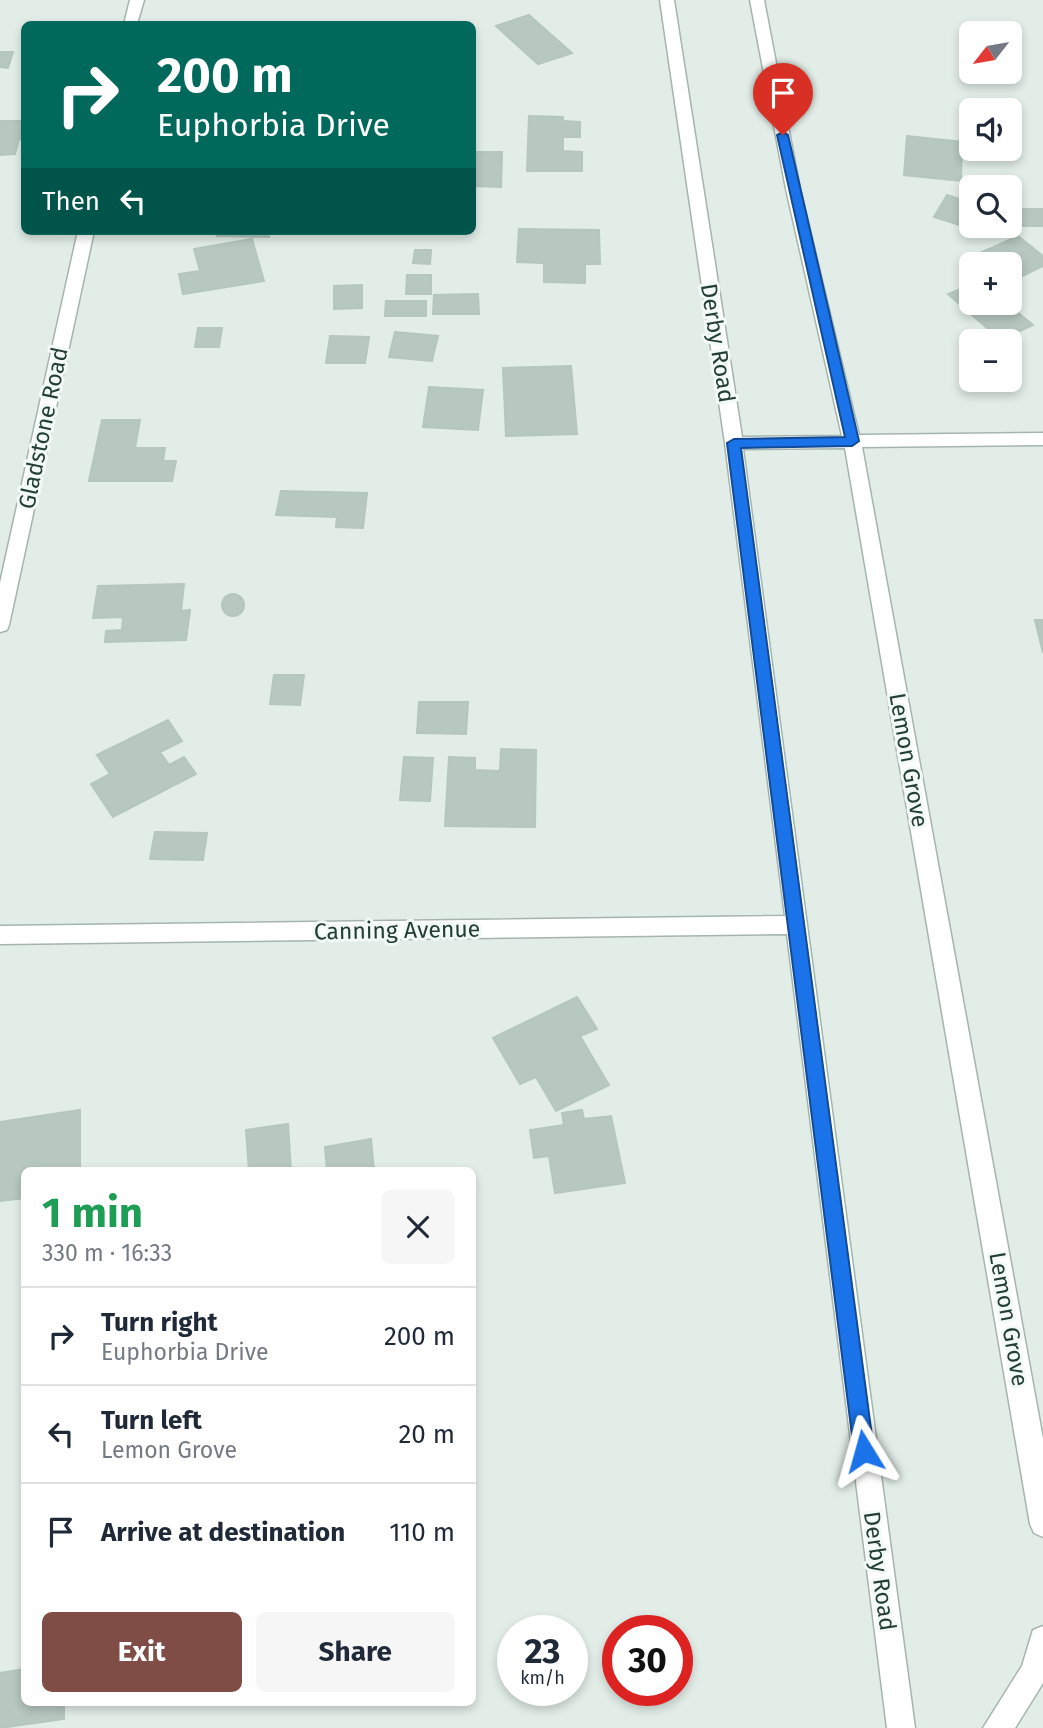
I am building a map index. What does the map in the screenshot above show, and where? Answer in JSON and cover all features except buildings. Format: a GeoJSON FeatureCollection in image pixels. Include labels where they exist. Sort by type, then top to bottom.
{"type":"FeatureCollection","features":[{"type":"Feature","properties":{"kind":"street"},"geometry":{"type":"LineString","coordinates":[[132,21],[137,0]]}},
{"type":"Feature","properties":{"kind":"street","name":"Derby Road"},"geometry":{"type":"LineString","coordinates":[[667,0],[734,443],[901,1728]]}},
{"type":"Feature","properties":{"kind":"street","name":"Lemon Grove"},"geometry":{"type":"LineString","coordinates":[[757,0],[793,189],[852,441],[1043,1524]]}},
{"type":"Feature","properties":{"kind":"street","name":"Gladstone Road"},"geometry":{"type":"LineString","coordinates":[[0,625],[85,235]]}},
{"type":"Feature","properties":{"kind":"street"},"geometry":{"type":"LineString","coordinates":[[734,443],[1043,439]]}},
{"type":"Feature","properties":{"kind":"street","name":"Canning Avenue"},"geometry":{"type":"LineString","coordinates":[[0,935],[795,925]]}},
{"type":"Feature","properties":{"kind":"street"},"geometry":{"type":"LineString","coordinates":[[997,1728],[1017,1703],[1041,1659],[1043,1640]]}},
{"type":"Feature","properties":{"kind":"route"},"geometry":{"type":"LineString","coordinates":[[783,135],[793,189],[852,441],[734,443],[864,1451]]}}]}
